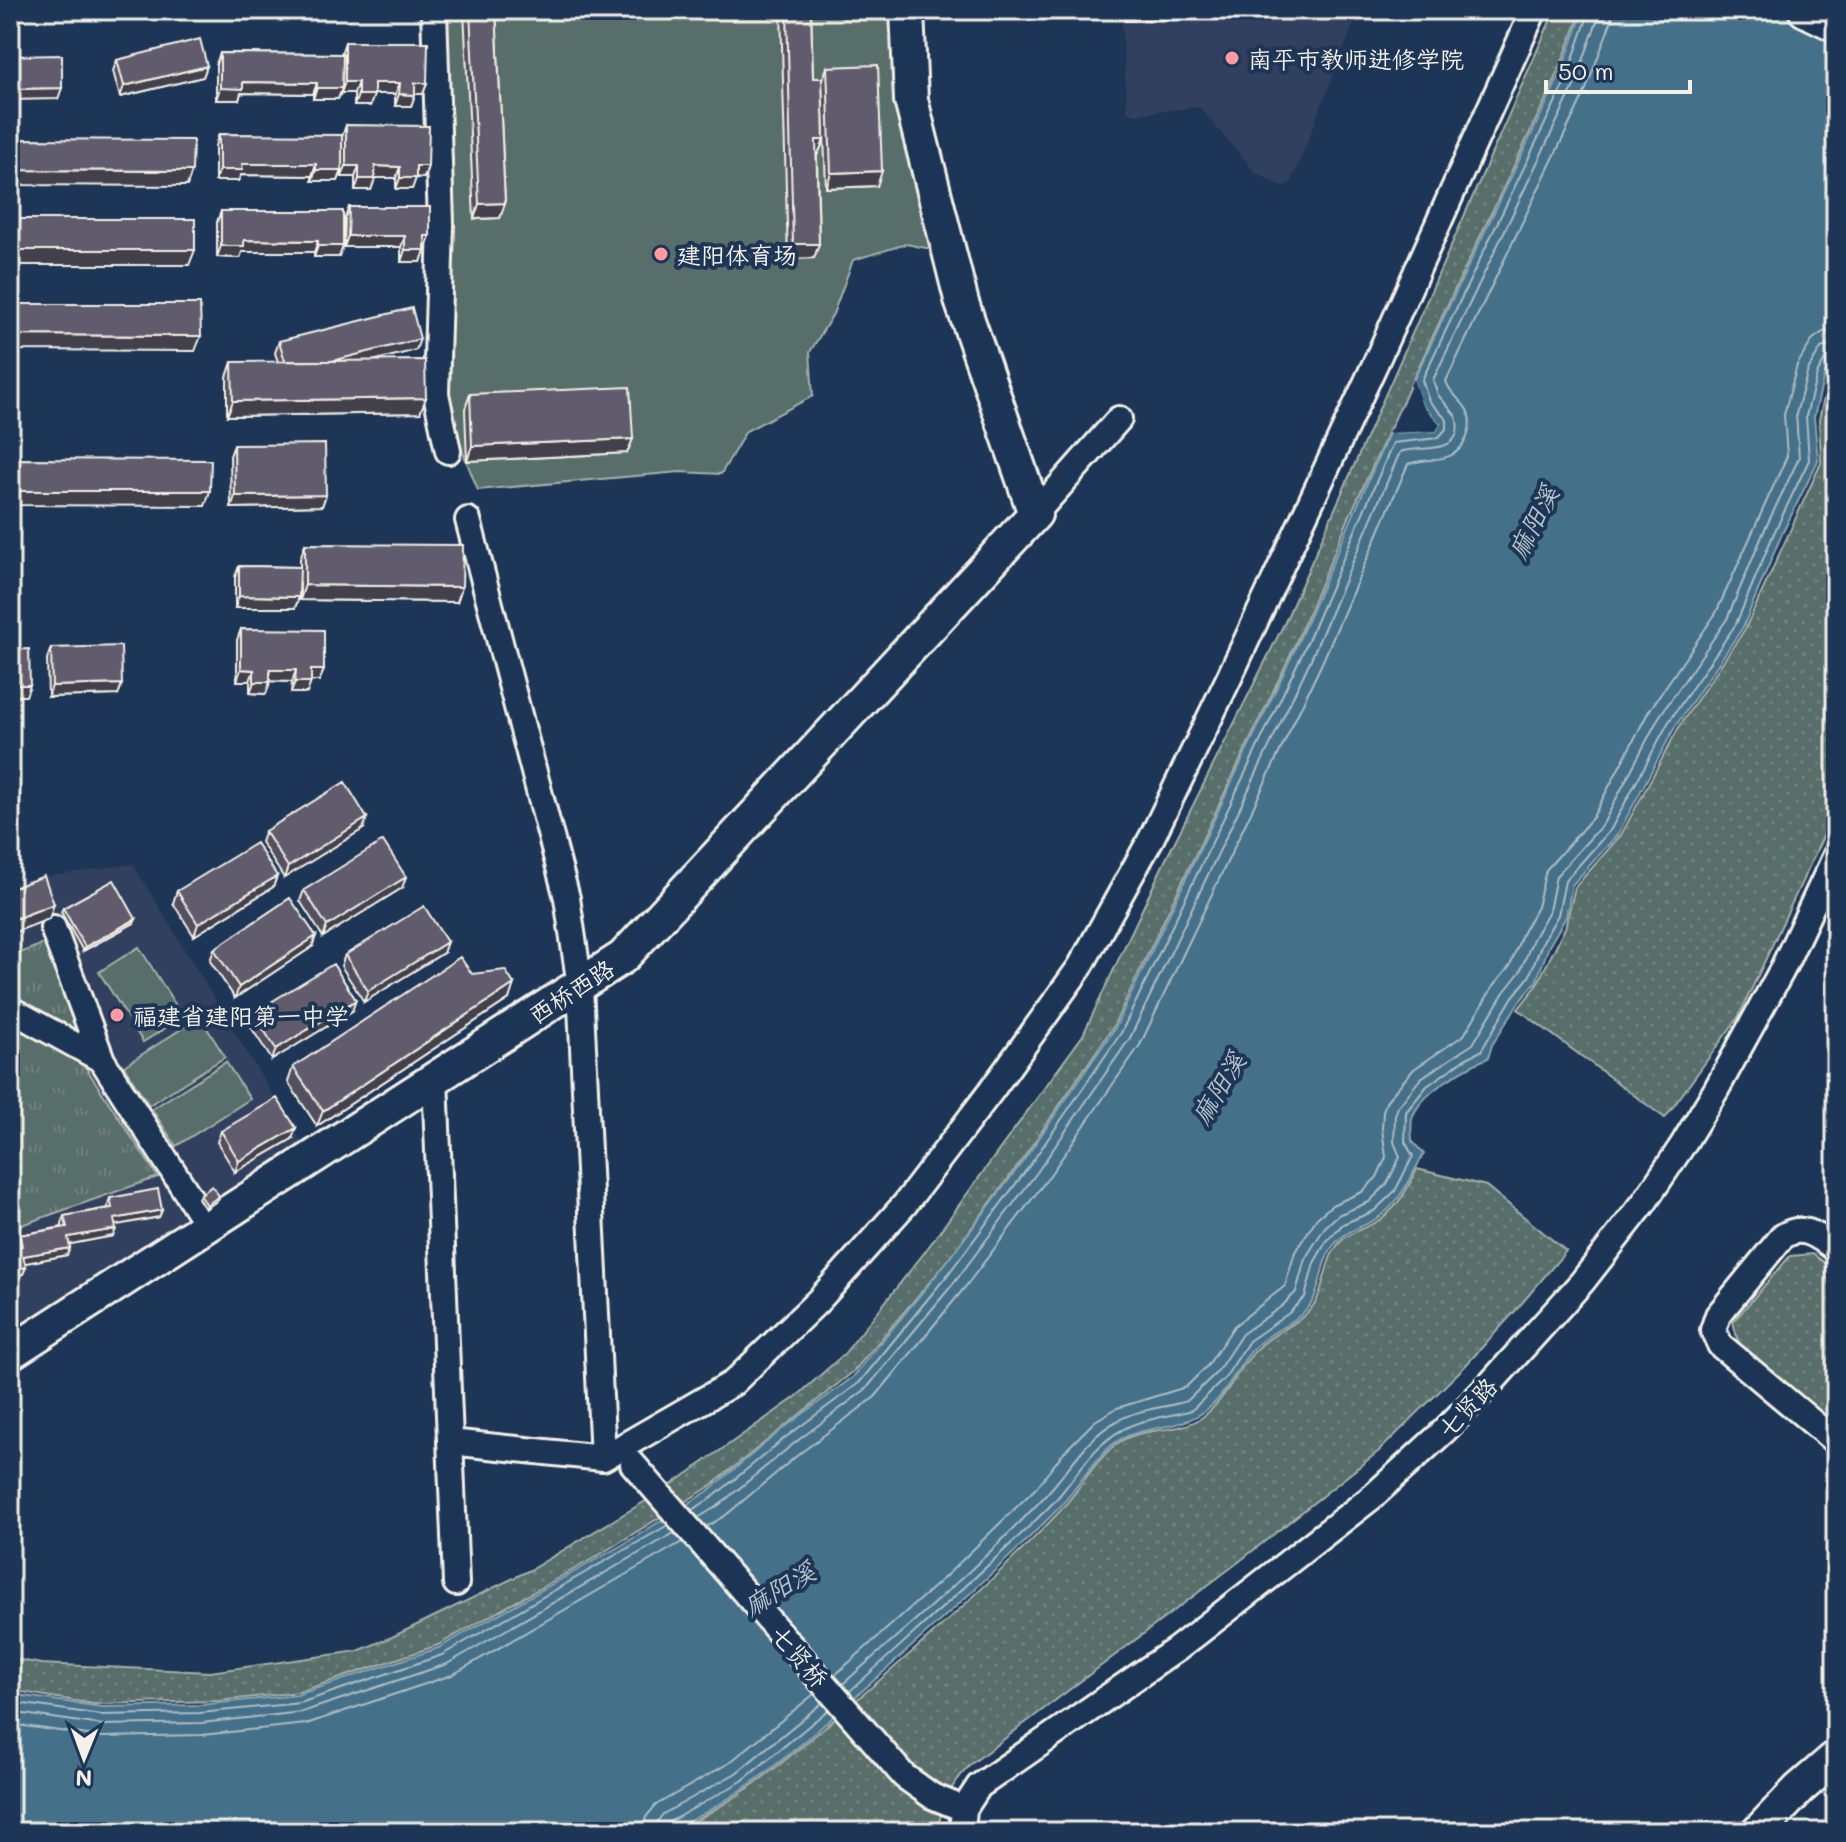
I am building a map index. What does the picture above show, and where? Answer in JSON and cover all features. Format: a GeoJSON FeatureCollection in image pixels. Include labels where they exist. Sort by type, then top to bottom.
{"type":"FeatureCollection","features":[{"type":"Feature","properties":{"kind":"main road"},"geometry":{"type":"LineString","coordinates":[[907,10],[911,100],[962,303],[1035,514]]}},
{"type":"Feature","properties":{"kind":"main road"},"geometry":{"type":"LineString","coordinates":[[1805,10],[1836,25]]}},
{"type":"Feature","properties":{"kind":"main road","name":"西桥西路"},"geometry":{"type":"LineString","coordinates":[[10,1353],[623,957],[1035,514]]}},
{"type":"Feature","properties":{"kind":"main road"},"geometry":{"type":"LineString","coordinates":[[1758,1832],[1799,1789],[1836,1757]]}},
{"type":"Feature","properties":{"kind":"main road"},"geometry":{"type":"LineString","coordinates":[[1783,1832],[1836,1785]]}},
{"type":"Feature","properties":{"kind":"street"},"geometry":{"type":"LineString","coordinates":[[434,10],[441,224],[436,394],[448,451]]}},
{"type":"Feature","properties":{"kind":"street"},"geometry":{"type":"LineString","coordinates":[[450,1442],[603,1458],[733,1383],[818,1301],[905,1204],[991,1091],[1080,967],[1152,837],[1376,362],[1534,10]]}},
{"type":"Feature","properties":{"kind":"street"},"geometry":{"type":"LineString","coordinates":[[1035,514],[1119,419]]}},
{"type":"Feature","properties":{"kind":"street"},"geometry":{"type":"LineString","coordinates":[[468,520],[567,898],[580,986],[603,1458]]}},
{"type":"Feature","properties":{"kind":"street","name":"七贤路"},"geometry":{"type":"LineString","coordinates":[[963,1821],[979,1786],[1177,1649],[1372,1497],[1490,1384],[1590,1271],[1643,1204],[1682,1146],[1782,970],[1836,855]]}},
{"type":"Feature","properties":{"kind":"street"},"geometry":{"type":"LineString","coordinates":[[53,928],[102,1060],[208,1226]]}},
{"type":"Feature","properties":{"kind":"street"},"geometry":{"type":"LineString","coordinates":[[10,1009],[102,1060]]}},
{"type":"Feature","properties":{"kind":"street"},"geometry":{"type":"LineString","coordinates":[[435,1079],[456,1583]]}},
{"type":"Feature","properties":{"kind":"street"},"geometry":{"type":"LineString","coordinates":[[1836,1249],[1815,1234],[1790,1231],[1718,1315],[1713,1330],[1720,1345],[1836,1442]]}},
{"type":"Feature","properties":{"kind":"street","name":"七贤桥"},"geometry":{"type":"LineString","coordinates":[[633,1464],[904,1776],[963,1821]]}},
{"type":"Feature","properties":{"kind":"shaded area","name":"南平市教师进修学院"},"geometry":{"type":"Polygon","coordinates":[[[1121,10],[1359,10],[1291,183],[1283,187],[1256,173],[1199,107],[1135,114],[1127,110],[1121,10]]]}},
{"type":"Feature","properties":{"kind":"shaded area","name":"福建省建阳第一中学"},"geometry":{"type":"Polygon","coordinates":[[[133,864],[305,1148],[10,1336],[10,882],[133,864]]]}},
{"type":"Feature","properties":{"kind":"green space","name":"建阳体育场"},"geometry":{"type":"Polygon","coordinates":[[[444,10],[890,10],[895,106],[931,249],[906,244],[853,260],[833,314],[810,352],[813,396],[746,431],[721,474],[680,472],[478,490],[445,408],[444,10]]]}},
{"type":"Feature","properties":{"kind":"green space"},"geometry":{"type":"Polygon","coordinates":[[[1555,10],[1582,10],[1555,80],[1351,513],[1291,654],[1113,1027],[1022,1160],[945,1264],[854,1371],[709,1487],[596,1557],[438,1645],[299,1692],[219,1701],[93,1704],[10,1690],[10,1658],[41,1664],[210,1672],[358,1651],[530,1570],[664,1490],[796,1397],[844,1354],[924,1253],[1083,1035],[1163,865],[1285,622],[1555,10]]]}},
{"type":"Feature","properties":{"kind":"green space"},"geometry":{"type":"Polygon","coordinates":[[[1836,364],[1836,809],[1739,1016],[1665,1118],[1518,1009],[1535,988],[1565,928],[1575,887],[1621,835],[1680,725],[1745,629],[1821,463],[1819,419],[1829,377],[1836,364]]]}},
{"type":"Feature","properties":{"kind":"green space"},"geometry":{"type":"Polygon","coordinates":[[[50,941],[90,1047],[10,999],[10,957],[50,941]]]}},
{"type":"Feature","properties":{"kind":"green space"},"geometry":{"type":"Polygon","coordinates":[[[139,947],[183,1017],[143,1042],[99,972],[139,947]]]}},
{"type":"Feature","properties":{"kind":"green space"},"geometry":{"type":"Polygon","coordinates":[[[200,1017],[225,1057],[149,1105],[124,1066],[200,1017]]]}},
{"type":"Feature","properties":{"kind":"green space"},"geometry":{"type":"Polygon","coordinates":[[[10,1021],[80,1059],[158,1177],[10,1229],[10,1021]]]}},
{"type":"Feature","properties":{"kind":"green space"},"geometry":{"type":"Polygon","coordinates":[[[226,1062],[250,1099],[176,1146],[152,1109],[226,1062]]]}},
{"type":"Feature","properties":{"kind":"green space"},"geometry":{"type":"Polygon","coordinates":[[[1417,1169],[1486,1186],[1566,1251],[1465,1366],[1379,1451],[1236,1564],[971,1764],[948,1795],[937,1832],[671,1832],[721,1806],[766,1775],[907,1657],[1036,1536],[1115,1445],[1135,1435],[1181,1427],[1210,1411],[1258,1348],[1295,1322],[1315,1303],[1331,1256],[1340,1242],[1388,1213],[1417,1169]]]}},
{"type":"Feature","properties":{"kind":"green space"},"geometry":{"type":"Polygon","coordinates":[[[1813,1254],[1836,1271],[1836,1426],[1739,1345],[1733,1322],[1790,1256],[1813,1254]]]}},
{"type":"Feature","properties":{"kind":"water","name":"麻阳溪"},"geometry":{"type":"Polygon","coordinates":[[[1584,10],[1836,10],[1836,355],[1824,376],[1814,417],[1818,461],[1781,536],[1743,627],[1675,727],[1618,834],[1572,885],[1566,917],[1549,946],[1536,982],[1519,1002],[1492,1045],[1488,1058],[1446,1081],[1418,1107],[1412,1119],[1412,1141],[1424,1154],[1387,1211],[1343,1236],[1333,1246],[1315,1296],[1307,1309],[1255,1347],[1223,1393],[1207,1410],[1187,1421],[1132,1434],[1112,1445],[1036,1531],[830,1720],[725,1801],[666,1832],[10,1832],[10,1694],[102,1707],[200,1705],[297,1695],[438,1648],[622,1545],[708,1491],[781,1430],[853,1377],[942,1268],[1024,1160],[1115,1028],[1294,651],[1389,433],[1436,431],[1440,424],[1422,405],[1413,381],[1558,79],[1584,10]]]}},
{"type":"Feature","properties":{"kind":"pier"},"geometry":{"type":"Polygon","coordinates":[[[1413,379],[1422,405],[1440,424],[1436,431],[1388,433],[1390,429],[1434,427],[1435,424],[1419,407],[1410,385],[1413,379]]]}},
{"type":"Feature","properties":{"kind":"building"},"geometry":{"type":"Polygon","coordinates":[[[470,10],[496,10],[505,203],[479,204],[470,10]]]}},
{"type":"Feature","properties":{"kind":"building"},"geometry":{"type":"Polygon","coordinates":[[[787,10],[811,10],[813,78],[822,78],[824,140],[816,140],[819,244],[793,244],[787,10]]]}},
{"type":"Feature","properties":{"kind":"building"},"geometry":{"type":"Polygon","coordinates":[[[200,39],[207,66],[124,86],[117,60],[200,39]]]}},
{"type":"Feature","properties":{"kind":"building"},"geometry":{"type":"Polygon","coordinates":[[[345,42],[428,42],[427,83],[415,83],[415,95],[399,94],[400,83],[374,83],[374,95],[358,95],[358,82],[345,82],[345,42]]]}},
{"type":"Feature","properties":{"kind":"building"},"geometry":{"type":"Polygon","coordinates":[[[220,53],[343,54],[342,88],[317,88],[317,83],[243,82],[243,89],[220,88],[220,53]]]}},
{"type":"Feature","properties":{"kind":"building"},"geometry":{"type":"Polygon","coordinates":[[[62,55],[62,88],[10,89],[10,56],[62,55]]]}},
{"type":"Feature","properties":{"kind":"building"},"geometry":{"type":"Polygon","coordinates":[[[878,65],[882,171],[831,173],[827,67],[878,65]]]}},
{"type":"Feature","properties":{"kind":"building"},"geometry":{"type":"Polygon","coordinates":[[[346,125],[429,126],[428,166],[416,166],[416,178],[400,178],[400,167],[375,166],[375,179],[359,179],[359,166],[346,166],[346,125]]]}},
{"type":"Feature","properties":{"kind":"building"},"geometry":{"type":"Polygon","coordinates":[[[219,134],[342,135],[342,170],[316,170],[316,164],[242,164],[243,170],[219,170],[219,134]]]}},
{"type":"Feature","properties":{"kind":"building"},"geometry":{"type":"Polygon","coordinates":[[[10,139],[193,140],[192,171],[10,170],[10,139]]]}},
{"type":"Feature","properties":{"kind":"building"},"geometry":{"type":"Polygon","coordinates":[[[349,207],[430,207],[430,236],[425,236],[425,250],[405,250],[405,236],[348,236],[349,207]]]}},
{"type":"Feature","properties":{"kind":"building"},"geometry":{"type":"Polygon","coordinates":[[[221,211],[343,211],[343,246],[318,246],[318,241],[244,240],[244,246],[221,246],[221,211]]]}},
{"type":"Feature","properties":{"kind":"building"},"geometry":{"type":"Polygon","coordinates":[[[10,219],[195,219],[195,250],[10,250],[10,219]]]}},
{"type":"Feature","properties":{"kind":"building"},"geometry":{"type":"Polygon","coordinates":[[[10,304],[200,304],[201,336],[10,335],[10,304]]]}},
{"type":"Feature","properties":{"kind":"building"},"geometry":{"type":"Polygon","coordinates":[[[412,308],[420,339],[332,361],[285,361],[279,341],[412,308]]]}},
{"type":"Feature","properties":{"kind":"building"},"geometry":{"type":"Polygon","coordinates":[[[425,360],[426,398],[233,401],[232,362],[425,360]]]}},
{"type":"Feature","properties":{"kind":"building"},"geometry":{"type":"Polygon","coordinates":[[[630,387],[633,439],[472,446],[470,394],[630,387]]]}},
{"type":"Feature","properties":{"kind":"building"},"geometry":{"type":"Polygon","coordinates":[[[325,444],[326,495],[235,496],[234,445],[325,444]]]}},
{"type":"Feature","properties":{"kind":"building"},"geometry":{"type":"Polygon","coordinates":[[[10,459],[211,460],[210,491],[10,491],[10,459]]]}},
{"type":"Feature","properties":{"kind":"building"},"geometry":{"type":"Polygon","coordinates":[[[305,544],[463,545],[462,587],[305,585],[305,544]]]}},
{"type":"Feature","properties":{"kind":"building"},"geometry":{"type":"Polygon","coordinates":[[[239,566],[300,567],[299,597],[239,596],[239,566]]]}},
{"type":"Feature","properties":{"kind":"building"},"geometry":{"type":"Polygon","coordinates":[[[241,629],[324,630],[324,670],[311,670],[311,682],[295,682],[296,670],[270,670],[270,682],[254,682],[254,670],[241,669],[241,629]]]}},
{"type":"Feature","properties":{"kind":"building"},"geometry":{"type":"Polygon","coordinates":[[[121,646],[122,684],[52,686],[51,648],[121,646]]]}},
{"type":"Feature","properties":{"kind":"building"},"geometry":{"type":"Polygon","coordinates":[[[29,649],[30,685],[10,685],[10,650],[29,649]]]}},
{"type":"Feature","properties":{"kind":"building"},"geometry":{"type":"Polygon","coordinates":[[[345,782],[367,818],[288,867],[265,831],[345,782]]]}},
{"type":"Feature","properties":{"kind":"building"},"geometry":{"type":"Polygon","coordinates":[[[383,841],[406,877],[327,926],[304,890],[383,841]]]}},
{"type":"Feature","properties":{"kind":"building"},"geometry":{"type":"Polygon","coordinates":[[[256,843],[277,876],[198,924],[177,891],[256,843]]]}},
{"type":"Feature","properties":{"kind":"building"},"geometry":{"type":"Polygon","coordinates":[[[44,876],[54,904],[10,921],[10,889],[44,876]]]}},
{"type":"Feature","properties":{"kind":"building"},"geometry":{"type":"Polygon","coordinates":[[[114,880],[136,919],[85,947],[63,908],[114,880]]]}},
{"type":"Feature","properties":{"kind":"building"},"geometry":{"type":"Polygon","coordinates":[[[290,898],[316,936],[239,987],[214,949],[290,898]]]}},
{"type":"Feature","properties":{"kind":"building"},"geometry":{"type":"Polygon","coordinates":[[[424,906],[447,942],[368,991],[345,955],[424,906]]]}},
{"type":"Feature","properties":{"kind":"building"},"geometry":{"type":"Polygon","coordinates":[[[460,957],[472,974],[505,970],[514,984],[323,1111],[293,1067],[460,957]]]}},
{"type":"Feature","properties":{"kind":"building"},"geometry":{"type":"Polygon","coordinates":[[[333,964],[356,1000],[276,1049],[253,1013],[333,964]]]}},
{"type":"Feature","properties":{"kind":"building"},"geometry":{"type":"Polygon","coordinates":[[[277,1098],[296,1128],[239,1161],[221,1131],[277,1098]]]}},
{"type":"Feature","properties":{"kind":"building"},"geometry":{"type":"Polygon","coordinates":[[[212,1186],[219,1196],[207,1205],[200,1195],[212,1186]]]}},
{"type":"Feature","properties":{"kind":"building"},"geometry":{"type":"Polygon","coordinates":[[[158,1189],[162,1210],[114,1219],[116,1229],[68,1237],[70,1248],[23,1256],[26,1267],[10,1270],[10,1248],[22,1246],[19,1235],[67,1227],[64,1216],[112,1208],[110,1198],[158,1189]]]}},
{"type":"Feature","properties":{"kind":"place","name":"南平市教师进修学院"},"geometry":{"type":"Point","coordinates":[1232,58]}},
{"type":"Feature","properties":{"kind":"place","name":"建阳体育场"},"geometry":{"type":"Point","coordinates":[661,254]}},
{"type":"Feature","properties":{"kind":"place","name":"福建省建阳第一中学"},"geometry":{"type":"Point","coordinates":[117,1015]}}]}
